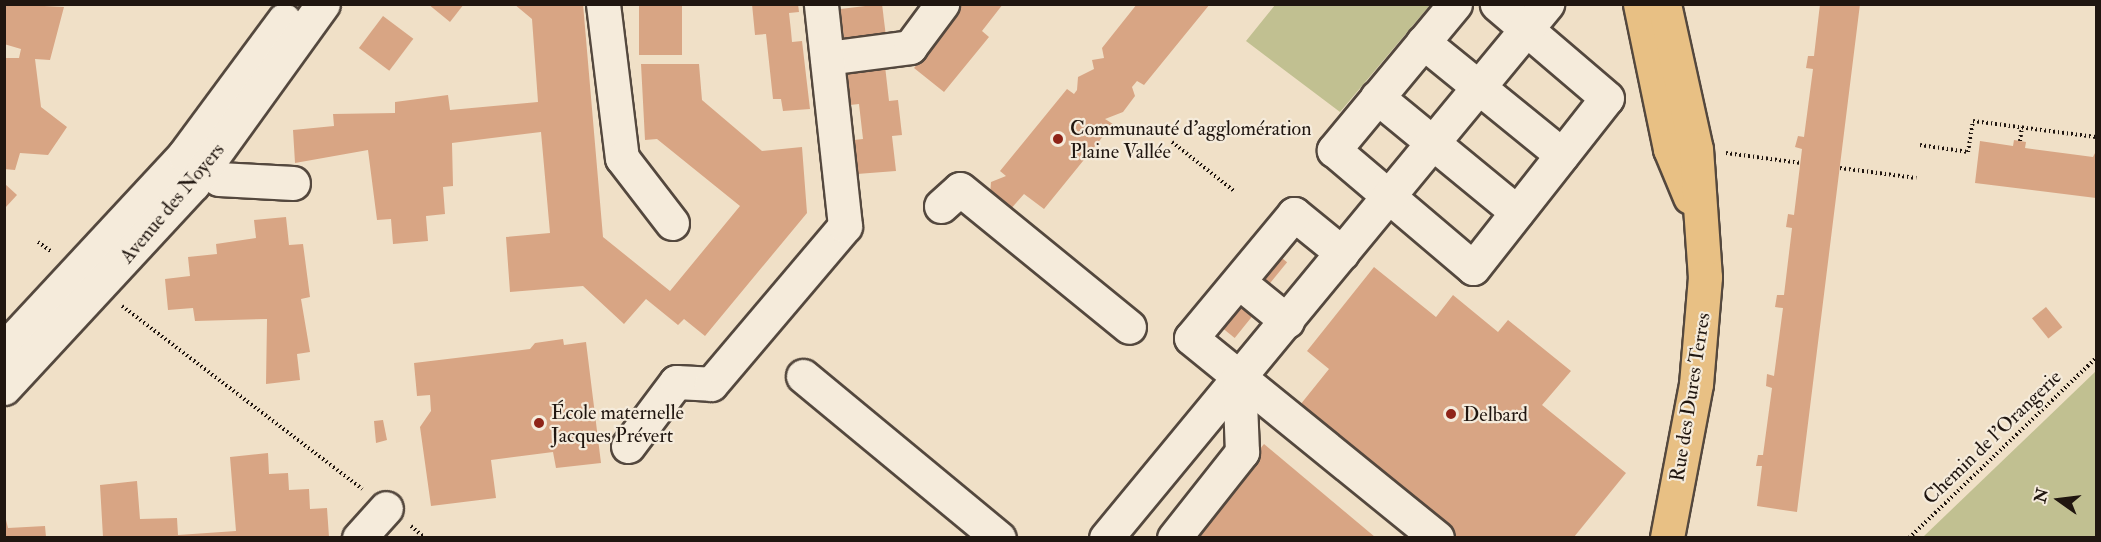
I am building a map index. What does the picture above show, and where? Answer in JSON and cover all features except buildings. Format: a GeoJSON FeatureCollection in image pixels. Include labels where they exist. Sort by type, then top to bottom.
{"type":"FeatureCollection","features":[{"type":"Feature","properties":{"kind":"main road","name":"Rue des Dures Terres"},"geometry":{"type":"LineString","coordinates":[[1640,4],[1670,149],[1699,219]]}},
{"type":"Feature","properties":{"kind":"main road","name":"Rue des Dures Terres"},"geometry":{"type":"LineString","coordinates":[[1664,4],[1696,149],[1703,330],[1667,537]]}},
{"type":"Feature","properties":{"kind":"street","name":"Avenue des Noyers"},"geometry":{"type":"LineString","coordinates":[[4,349],[194,162],[296,4]]}},
{"type":"Feature","properties":{"kind":"street","name":"Avenue des Noyers"},"geometry":{"type":"LineString","coordinates":[[4,388],[100,290],[194,162],[323,4]]}},
{"type":"Feature","properties":{"kind":"street"},"geometry":{"type":"LineString","coordinates":[[603,4],[622,158],[672,223]]}},
{"type":"Feature","properties":{"kind":"street"},"geometry":{"type":"LineString","coordinates":[[628,446],[676,382],[711,384],[845,226],[822,4]]}},
{"type":"Feature","properties":{"kind":"street"},"geometry":{"type":"LineString","coordinates":[[827,58],[910,47],[942,4]]}},
{"type":"Feature","properties":{"kind":"street"},"geometry":{"type":"LineString","coordinates":[[1455,4],[1334,150],[1473,268],[1607,98],[1497,4]]}},
{"type":"Feature","properties":{"kind":"street"},"geometry":{"type":"LineString","coordinates":[[1106,537],[1389,197],[1476,85],[1547,4]]}},
{"type":"Feature","properties":{"kind":"street"},"geometry":{"type":"LineString","coordinates":[[1423,42],[1562,155]]}},
{"type":"Feature","properties":{"kind":"street"},"geometry":{"type":"LineString","coordinates":[[1377,97],[1517,212]]}},
{"type":"Feature","properties":{"kind":"street"},"geometry":{"type":"LineString","coordinates":[[194,162],[219,179],[293,183]]}},
{"type":"Feature","properties":{"kind":"street"},"geometry":{"type":"LineString","coordinates":[[941,206],[960,189],[1129,327]]}},
{"type":"Feature","properties":{"kind":"street"},"geometry":{"type":"LineString","coordinates":[[1342,253],[1294,214],[1208,352],[1437,537]]}},
{"type":"Feature","properties":{"kind":"street"},"geometry":{"type":"LineString","coordinates":[[1247,289],[1287,321]]}},
{"type":"Feature","properties":{"kind":"street"},"geometry":{"type":"LineString","coordinates":[[803,376],[999,537]]}},
{"type":"Feature","properties":{"kind":"street"},"geometry":{"type":"LineString","coordinates":[[1174,537],[1242,452],[1239,378]]}},
{"type":"Feature","properties":{"kind":"street"},"geometry":{"type":"LineString","coordinates":[[359,537],[386,508]]}},
{"type":"Feature","properties":{"kind":"path"},"geometry":{"type":"LineString","coordinates":[[1920,145],[1968,152],[1973,121],[2097,137]]}},
{"type":"Feature","properties":{"kind":"path"},"geometry":{"type":"LineString","coordinates":[[2020,141],[2022,127]]}},
{"type":"Feature","properties":{"kind":"path"},"geometry":{"type":"LineString","coordinates":[[1172,142],[1234,192]]}},
{"type":"Feature","properties":{"kind":"path"},"geometry":{"type":"LineString","coordinates":[[1696,149],[1801,163]]}},
{"type":"Feature","properties":{"kind":"path"},"geometry":{"type":"LineString","coordinates":[[1840,168],[1916,178]]}},
{"type":"Feature","properties":{"kind":"path"},"geometry":{"type":"LineString","coordinates":[[100,290],[425,537]]}},
{"type":"Feature","properties":{"kind":"path","name":"Chemin de l'Orangerie"},"geometry":{"type":"LineString","coordinates":[[1909,537],[2097,358]]}},
{"type":"Feature","properties":{"kind":"shaded area"},"geometry":{"type":"Polygon","coordinates":[[[1275,5],[1430,5],[1340,112],[1246,41],[1275,5]]]}},
{"type":"Feature","properties":{"kind":"shaded area"},"geometry":{"type":"Polygon","coordinates":[[[2096,371],[2096,537],[1923,537],[2096,371]]]}},
{"type":"Feature","properties":{"kind":"place","name":"Communauté d'agglomération Plaine Vallée"},"geometry":{"type":"Point","coordinates":[1058,139]}},
{"type":"Feature","properties":{"kind":"place","name":"Delbard"},"geometry":{"type":"Point","coordinates":[1451,414]}},
{"type":"Feature","properties":{"kind":"place","name":"École maternelle Jacques Prévert"},"geometry":{"type":"Point","coordinates":[539,423]}}]}
